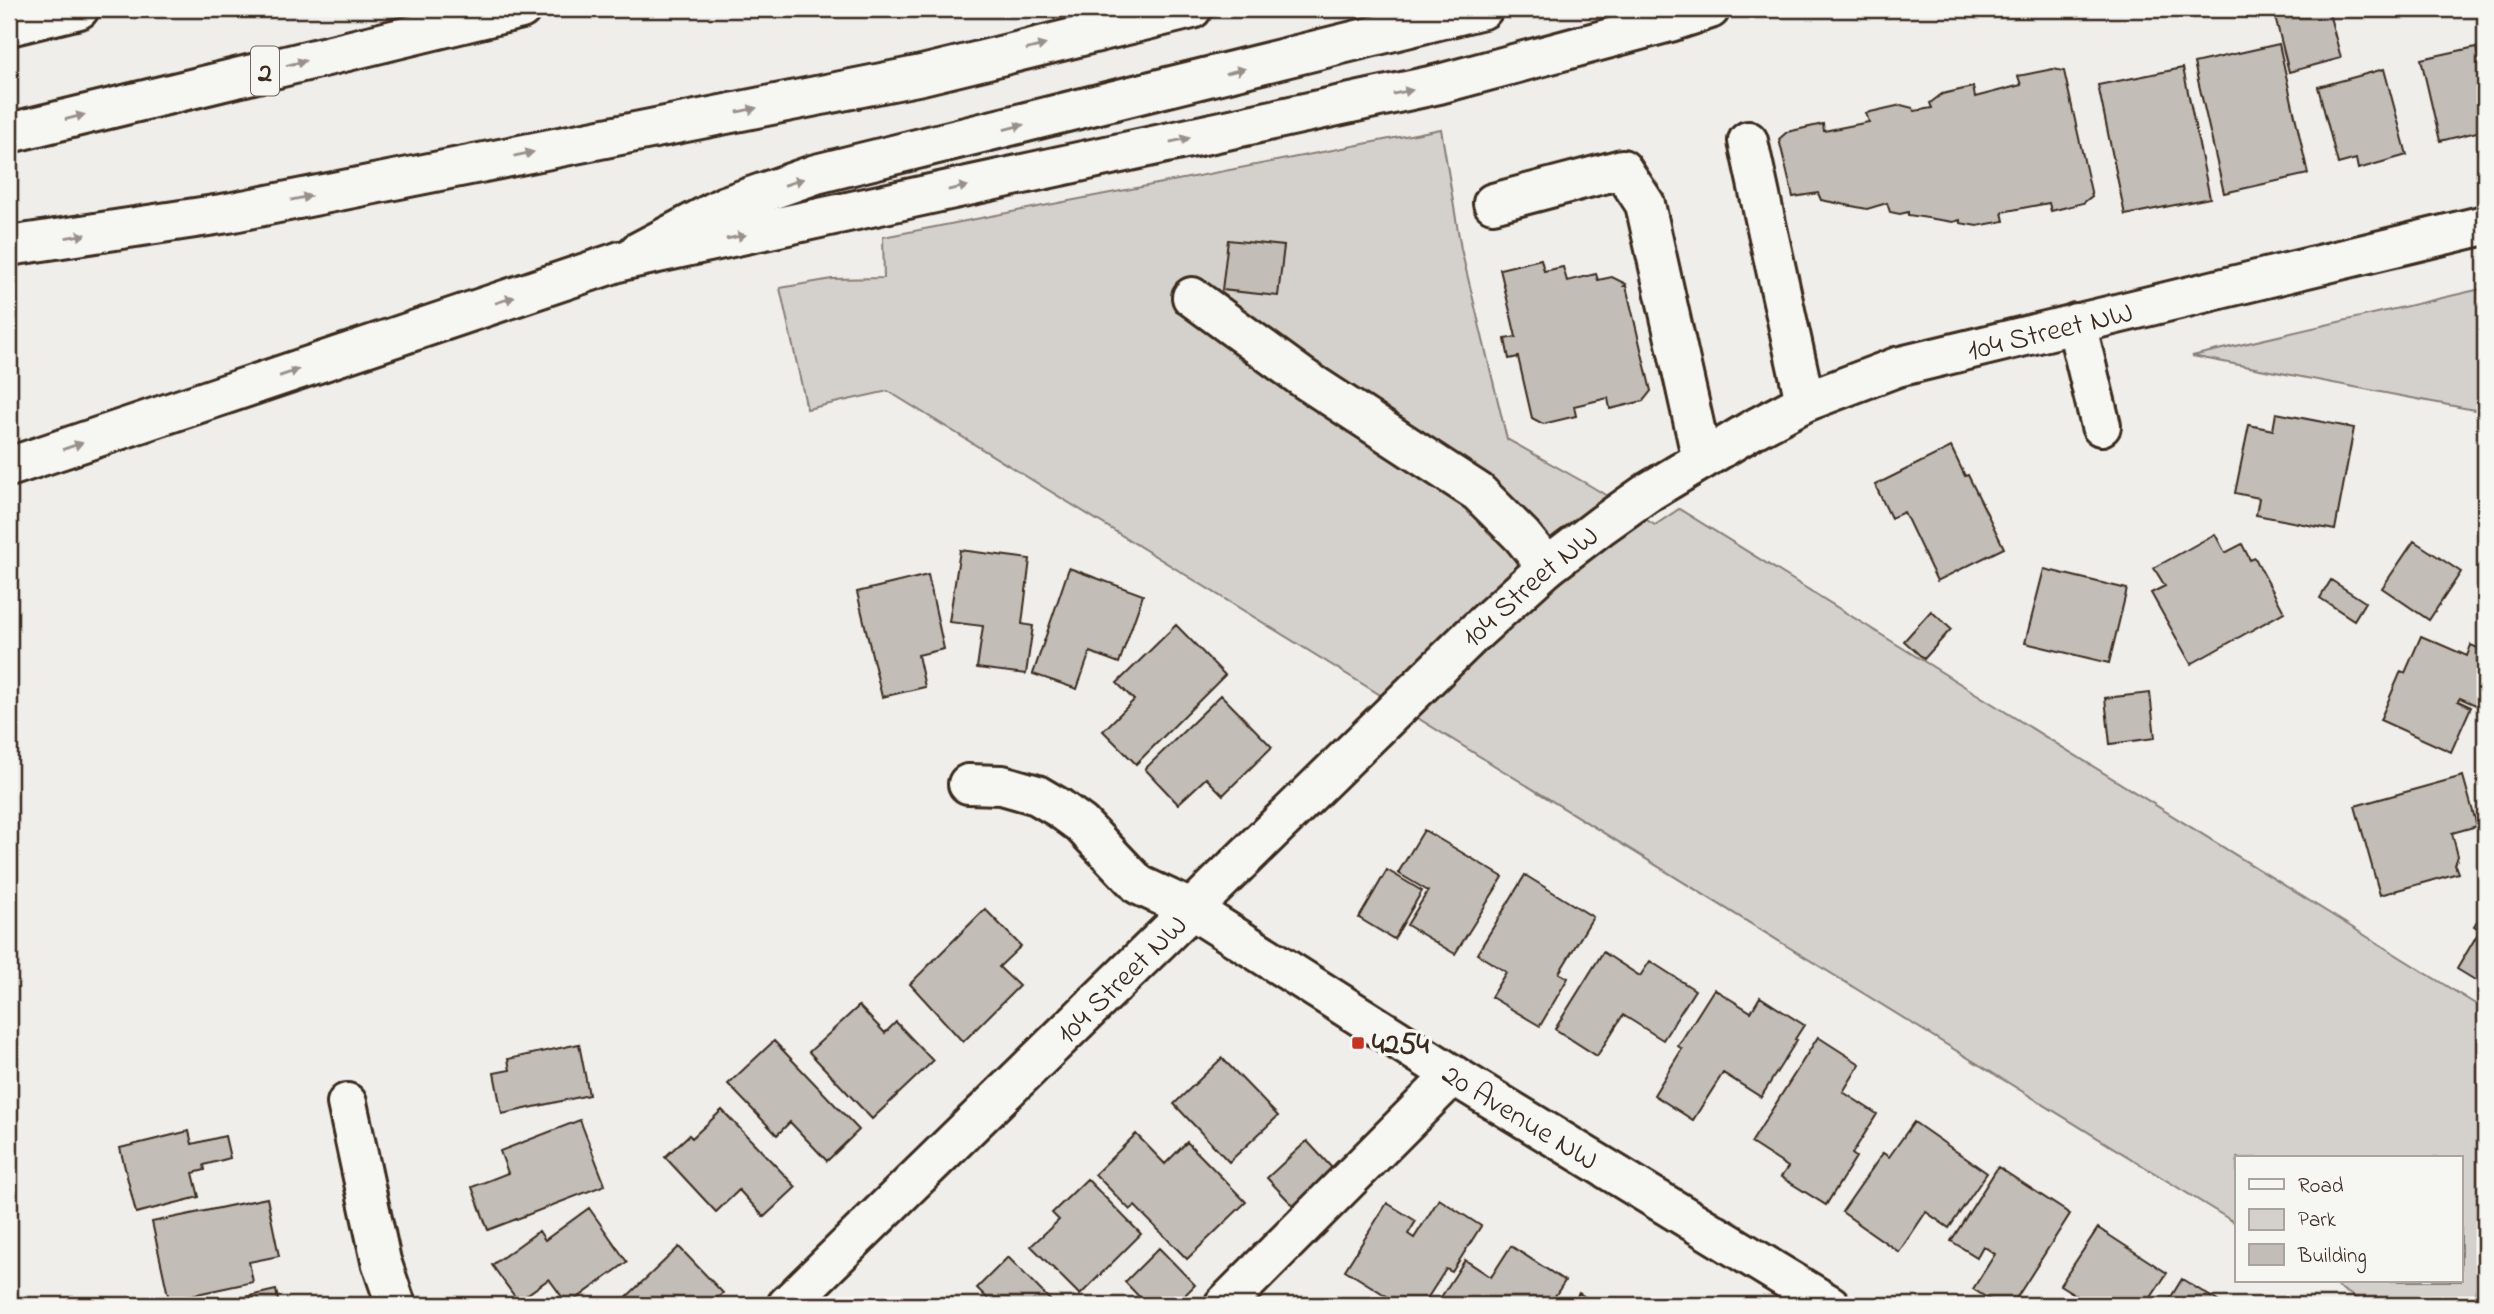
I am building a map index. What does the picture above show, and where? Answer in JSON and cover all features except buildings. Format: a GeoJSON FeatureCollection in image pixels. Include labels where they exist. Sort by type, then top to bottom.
{"type":"FeatureCollection","features":[{"type":"Feature","properties":{"kind":"main road"},"geometry":{"type":"LineString","coordinates":[[9,26],[79,9]]}},
{"type":"Feature","properties":{"kind":"main road","name":"2"},"geometry":{"type":"LineString","coordinates":[[9,133],[521,9]]}},
{"type":"Feature","properties":{"kind":"main road"},"geometry":{"type":"LineString","coordinates":[[9,246],[228,213],[908,78],[1192,9]]}},
{"type":"Feature","properties":{"kind":"main road"},"geometry":{"type":"LineString","coordinates":[[621,261],[725,206],[816,174],[1483,9]]}},
{"type":"Feature","properties":{"kind":"main road"},"geometry":{"type":"LineString","coordinates":[[9,467],[621,261],[1439,84],[1710,9]]}},
{"type":"Feature","properties":{"kind":"main road"},"geometry":{"type":"LineString","coordinates":[[1748,141],[1805,402]]}},
{"type":"Feature","properties":{"kind":"main road"},"geometry":{"type":"LineString","coordinates":[[1493,203],[1622,169],[1644,204],[1702,460]]}},
{"type":"Feature","properties":{"kind":"main road","name":"104 Street NW"},"geometry":{"type":"LineString","coordinates":[[787,1305],[1471,636],[1547,568],[1611,518],[1702,460],[1805,402],[1897,367],[2485,225]]}},
{"type":"Feature","properties":{"kind":"main road"},"geometry":{"type":"LineString","coordinates":[[1192,297],[1303,378],[1478,492],[1522,536],[1547,568]]}},
{"type":"Feature","properties":{"kind":"main road"},"geometry":{"type":"LineString","coordinates":[[2076,324],[2101,426]]}},
{"type":"Feature","properties":{"kind":"main road","name":"20 Avenue NW"},"geometry":{"type":"LineString","coordinates":[[968,784],[1002,785],[1037,795],[1081,824],[1139,885],[1191,909],[1453,1075],[1830,1305]]}},
{"type":"Feature","properties":{"kind":"main road"},"geometry":{"type":"LineString","coordinates":[[1233,1303],[1453,1075]]}},
{"type":"Feature","properties":{"kind":"main road"},"geometry":{"type":"LineString","coordinates":[[346,1103],[382,1261],[396,1305]]}},
{"type":"Feature","properties":{"kind":"green space"},"geometry":{"type":"Polygon","coordinates":[[[1441,129],[1461,249],[1507,439],[1655,525],[1679,509],[2485,1010],[2485,1305],[2368,1305],[2330,1282],[2462,1282],[2462,1156],[2235,1156],[2235,1223],[888,391],[807,409],[780,288],[832,279],[884,278],[883,237],[1441,129]]]}},
{"type":"Feature","properties":{"kind":"green space"},"geometry":{"type":"Polygon","coordinates":[[[2485,288],[2485,412],[2192,356],[2485,288]]]}},
{"type":"Feature","properties":{"kind":"place","name":"4254"},"geometry":{"type":"Point","coordinates":[1358,1043]}}]}
